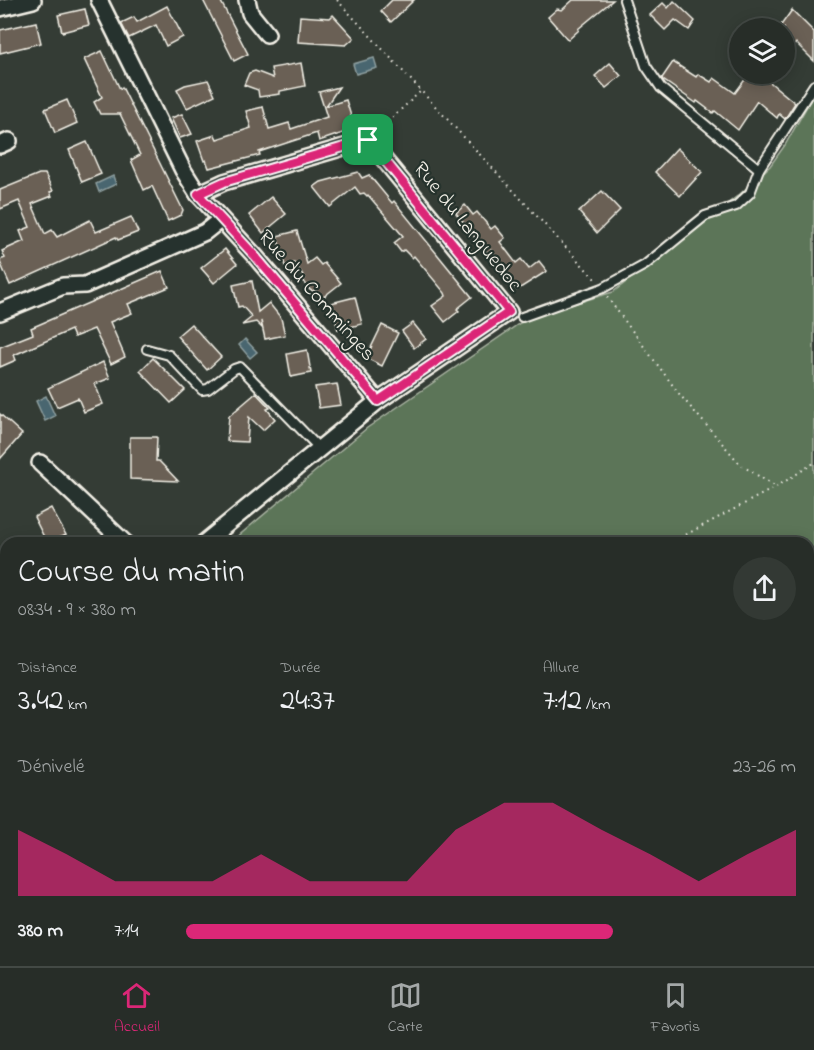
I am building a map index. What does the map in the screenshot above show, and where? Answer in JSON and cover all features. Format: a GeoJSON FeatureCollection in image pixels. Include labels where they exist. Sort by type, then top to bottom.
{"type":"FeatureCollection","features":[{"type":"Feature","properties":{"kind":"street"},"geometry":{"type":"LineString","coordinates":[[0,8],[33,0]]}},
{"type":"Feature","properties":{"kind":"street","name":"Rue du Comminges"},"geometry":{"type":"LineString","coordinates":[[99,0],[183,170],[198,194],[255,256],[378,401]]}},
{"type":"Feature","properties":{"kind":"street"},"geometry":{"type":"LineString","coordinates":[[247,0],[250,12],[267,34]]}},
{"type":"Feature","properties":{"kind":"street"},"geometry":{"type":"LineString","coordinates":[[198,194],[224,182],[368,140]]}},
{"type":"Feature","properties":{"kind":"street","name":"Rue du Languedoc"},"geometry":{"type":"LineString","coordinates":[[368,140],[515,315]]}},
{"type":"Feature","properties":{"kind":"street"},"geometry":{"type":"LineString","coordinates":[[0,312],[63,286],[85,285],[205,232],[220,220]]}},
{"type":"Feature","properties":{"kind":"street"},"geometry":{"type":"LineString","coordinates":[[211,537],[378,401],[515,315]]}},
{"type":"Feature","properties":{"kind":"street"},"geometry":{"type":"LineString","coordinates":[[40,463],[119,537]]}},
{"type":"Feature","properties":{"kind":"lane"},"geometry":{"type":"LineString","coordinates":[[624,0],[646,66],[661,88],[759,169]]}},
{"type":"Feature","properties":{"kind":"lane"},"geometry":{"type":"LineString","coordinates":[[515,315],[603,288],[645,265],[705,216],[736,206],[750,192],[759,169],[814,85]]}},
{"type":"Feature","properties":{"kind":"lane"},"geometry":{"type":"LineString","coordinates":[[147,349],[169,355],[202,390],[240,367],[320,448]]}},
{"type":"Feature","properties":{"kind":"path"},"geometry":{"type":"LineString","coordinates":[[337,0],[603,288],[609,302],[741,465],[776,487]]}},
{"type":"Feature","properties":{"kind":"path"},"geometry":{"type":"LineString","coordinates":[[368,140],[421,92]]}},
{"type":"Feature","properties":{"kind":"path"},"geometry":{"type":"LineString","coordinates":[[681,537],[776,487],[814,463]]}},
{"type":"Feature","properties":{"kind":"green space"},"geometry":{"type":"Polygon","coordinates":[[[814,94],[814,537],[237,537],[367,428],[520,323],[546,312],[613,292],[740,194],[770,166],[785,145],[814,94]]]}},
{"type":"Feature","properties":{"kind":"water"},"geometry":{"type":"Polygon","coordinates":[[[374,58],[377,68],[356,74],[353,64],[374,58]]]}},
{"type":"Feature","properties":{"kind":"water"},"geometry":{"type":"Polygon","coordinates":[[[113,176],[116,184],[99,192],[96,184],[113,176]]]}},
{"type":"Feature","properties":{"kind":"water"},"geometry":{"type":"Polygon","coordinates":[[[245,339],[257,352],[250,358],[239,345],[245,339]]]}},
{"type":"Feature","properties":{"kind":"water"},"geometry":{"type":"Polygon","coordinates":[[[46,396],[55,416],[45,421],[36,401],[46,396]]]}},
{"type":"Feature","properties":{"kind":"building"},"geometry":{"type":"Polygon","coordinates":[[[203,0],[220,0],[248,54],[234,61],[203,0]]]}},
{"type":"Feature","properties":{"kind":"building"},"geometry":{"type":"Polygon","coordinates":[[[392,0],[414,0],[391,22],[381,11],[392,0]]]}},
{"type":"Feature","properties":{"kind":"building"},"geometry":{"type":"Polygon","coordinates":[[[573,0],[613,0],[568,40],[548,17],[557,9],[562,10],[573,0]]]}},
{"type":"Feature","properties":{"kind":"building"},"geometry":{"type":"Polygon","coordinates":[[[674,1],[695,21],[689,30],[675,20],[665,30],[650,15],[663,3],[668,8],[674,1]]]}},
{"type":"Feature","properties":{"kind":"building"},"geometry":{"type":"Polygon","coordinates":[[[167,6],[183,37],[166,46],[156,25],[129,38],[121,23],[134,17],[137,22],[167,6]]]}},
{"type":"Feature","properties":{"kind":"building"},"geometry":{"type":"Polygon","coordinates":[[[85,9],[89,25],[62,32],[58,15],[85,9]]]}},
{"type":"Feature","properties":{"kind":"building"},"geometry":{"type":"Polygon","coordinates":[[[792,10],[814,32],[814,61],[795,44],[795,18],[786,18],[792,10]]]}},
{"type":"Feature","properties":{"kind":"building"},"geometry":{"type":"Polygon","coordinates":[[[333,15],[354,38],[346,45],[298,42],[300,16],[330,18],[333,15]]]}},
{"type":"Feature","properties":{"kind":"building"},"geometry":{"type":"Polygon","coordinates":[[[36,22],[41,43],[0,53],[0,30],[36,22]]]}},
{"type":"Feature","properties":{"kind":"building"},"geometry":{"type":"Polygon","coordinates":[[[102,51],[183,210],[181,215],[168,221],[152,186],[144,190],[131,160],[140,155],[120,114],[100,114],[94,102],[102,97],[84,59],[102,51]]]}},
{"type":"Feature","properties":{"kind":"building"},"geometry":{"type":"Polygon","coordinates":[[[673,62],[696,77],[698,74],[711,82],[714,78],[735,93],[742,84],[772,84],[795,103],[785,119],[779,114],[777,118],[757,101],[738,130],[715,111],[713,113],[697,101],[696,103],[662,78],[673,62]]]}},
{"type":"Feature","properties":{"kind":"building"},"geometry":{"type":"Polygon","coordinates":[[[301,63],[305,86],[280,91],[280,94],[259,97],[258,90],[244,85],[249,73],[255,71],[273,78],[271,68],[301,63]]]}},
{"type":"Feature","properties":{"kind":"building"},"geometry":{"type":"Polygon","coordinates":[[[610,63],[621,76],[606,88],[595,76],[610,63]]]}},
{"type":"Feature","properties":{"kind":"building"},"geometry":{"type":"Polygon","coordinates":[[[208,80],[215,95],[187,108],[177,89],[208,80]]]}},
{"type":"Feature","properties":{"kind":"building"},"geometry":{"type":"Polygon","coordinates":[[[339,87],[326,106],[346,100],[355,129],[319,141],[317,133],[259,152],[260,155],[209,168],[206,160],[204,161],[197,141],[215,135],[217,139],[251,128],[246,111],[263,107],[269,129],[289,123],[291,129],[327,117],[319,92],[339,87]]]}},
{"type":"Feature","properties":{"kind":"building"},"geometry":{"type":"Polygon","coordinates":[[[67,100],[77,123],[55,133],[45,109],[67,100]]]}},
{"type":"Feature","properties":{"kind":"building"},"geometry":{"type":"Polygon","coordinates":[[[182,114],[192,134],[180,138],[171,118],[182,114]]]}},
{"type":"Feature","properties":{"kind":"building"},"geometry":{"type":"Polygon","coordinates":[[[87,142],[101,174],[82,182],[69,150],[87,142]]]}},
{"type":"Feature","properties":{"kind":"building"},"geometry":{"type":"Polygon","coordinates":[[[677,148],[702,172],[680,196],[655,172],[677,148]]]}},
{"type":"Feature","properties":{"kind":"building"},"geometry":{"type":"Polygon","coordinates":[[[358,172],[362,178],[369,175],[392,203],[394,201],[472,297],[445,322],[432,306],[446,296],[445,293],[414,256],[412,258],[404,250],[401,252],[394,243],[403,236],[368,195],[360,194],[355,187],[330,207],[314,187],[321,182],[358,172]]]}},
{"type":"Feature","properties":{"kind":"building"},"geometry":{"type":"Polygon","coordinates":[[[39,174],[45,174],[53,191],[50,192],[52,196],[32,204],[45,234],[52,230],[57,237],[90,220],[96,232],[131,217],[138,232],[118,240],[116,237],[10,285],[0,262],[5,258],[2,251],[24,241],[20,231],[30,227],[19,201],[0,209],[0,190],[39,174]]]}},
{"type":"Feature","properties":{"kind":"building"},"geometry":{"type":"Polygon","coordinates":[[[602,191],[620,210],[597,233],[579,212],[602,191]]]}},
{"type":"Feature","properties":{"kind":"building"},"geometry":{"type":"Polygon","coordinates":[[[271,197],[286,214],[263,233],[249,215],[271,197]]]}},
{"type":"Feature","properties":{"kind":"building"},"geometry":{"type":"Polygon","coordinates":[[[465,205],[473,215],[477,212],[491,229],[495,226],[505,238],[500,242],[516,263],[521,259],[529,269],[539,261],[547,271],[517,290],[504,273],[507,270],[491,250],[487,253],[456,213],[465,205]]]}},
{"type":"Feature","properties":{"kind":"building"},"geometry":{"type":"Polygon","coordinates":[[[297,231],[307,264],[315,258],[321,265],[324,263],[341,283],[322,298],[315,290],[310,290],[303,280],[305,278],[294,263],[285,266],[277,236],[297,231]]]}},
{"type":"Feature","properties":{"kind":"building"},"geometry":{"type":"Polygon","coordinates":[[[225,249],[237,264],[214,283],[201,268],[225,249]]]}},
{"type":"Feature","properties":{"kind":"building"},"geometry":{"type":"Polygon","coordinates":[[[162,271],[169,287],[128,304],[132,313],[110,322],[125,357],[111,364],[94,329],[74,337],[71,330],[14,355],[16,360],[0,367],[0,347],[33,334],[31,328],[162,271]]]}},
{"type":"Feature","properties":{"kind":"building"},"geometry":{"type":"Polygon","coordinates":[[[252,281],[258,312],[269,303],[281,318],[285,335],[265,339],[261,321],[262,328],[256,322],[242,325],[252,317],[242,306],[238,307],[233,285],[252,281]]]}},
{"type":"Feature","properties":{"kind":"building"},"geometry":{"type":"Polygon","coordinates":[[[355,297],[362,324],[338,330],[331,303],[355,297]]]}},
{"type":"Feature","properties":{"kind":"building"},"geometry":{"type":"Polygon","coordinates":[[[413,323],[426,339],[414,348],[402,331],[413,323]]]}},
{"type":"Feature","properties":{"kind":"building"},"geometry":{"type":"Polygon","coordinates":[[[191,324],[221,357],[207,370],[177,336],[191,324]]]}},
{"type":"Feature","properties":{"kind":"building"},"geometry":{"type":"Polygon","coordinates":[[[382,325],[398,333],[382,366],[366,358],[382,325]]]}},
{"type":"Feature","properties":{"kind":"building"},"geometry":{"type":"Polygon","coordinates":[[[307,350],[311,373],[291,377],[287,354],[307,350]]]}},
{"type":"Feature","properties":{"kind":"building"},"geometry":{"type":"Polygon","coordinates":[[[153,358],[185,390],[171,403],[140,371],[153,358]]]}},
{"type":"Feature","properties":{"kind":"building"},"geometry":{"type":"Polygon","coordinates":[[[103,362],[110,378],[95,384],[103,404],[84,412],[78,398],[57,407],[48,388],[103,362]]]}},
{"type":"Feature","properties":{"kind":"building"},"geometry":{"type":"Polygon","coordinates":[[[337,384],[341,405],[319,408],[315,387],[337,384]]]}},
{"type":"Feature","properties":{"kind":"building"},"geometry":{"type":"Polygon","coordinates":[[[256,393],[270,408],[267,409],[275,419],[263,430],[249,417],[247,442],[227,441],[229,416],[256,393]]]}},
{"type":"Feature","properties":{"kind":"building"},"geometry":{"type":"Polygon","coordinates":[[[0,414],[22,434],[0,459],[0,414]]]}},
{"type":"Feature","properties":{"kind":"building"},"geometry":{"type":"Polygon","coordinates":[[[130,437],[157,437],[156,461],[159,461],[178,481],[130,479],[130,437]]]}},
{"type":"Feature","properties":{"kind":"building"},"geometry":{"type":"Polygon","coordinates":[[[51,508],[66,535],[44,537],[34,517],[51,508]]]}},
{"type":"Feature","properties":{"kind":"route"},"geometry":{"type":"LineString","coordinates":[[368,140],[509,312],[378,401],[255,256],[198,194],[224,182],[368,140]]}}]}
